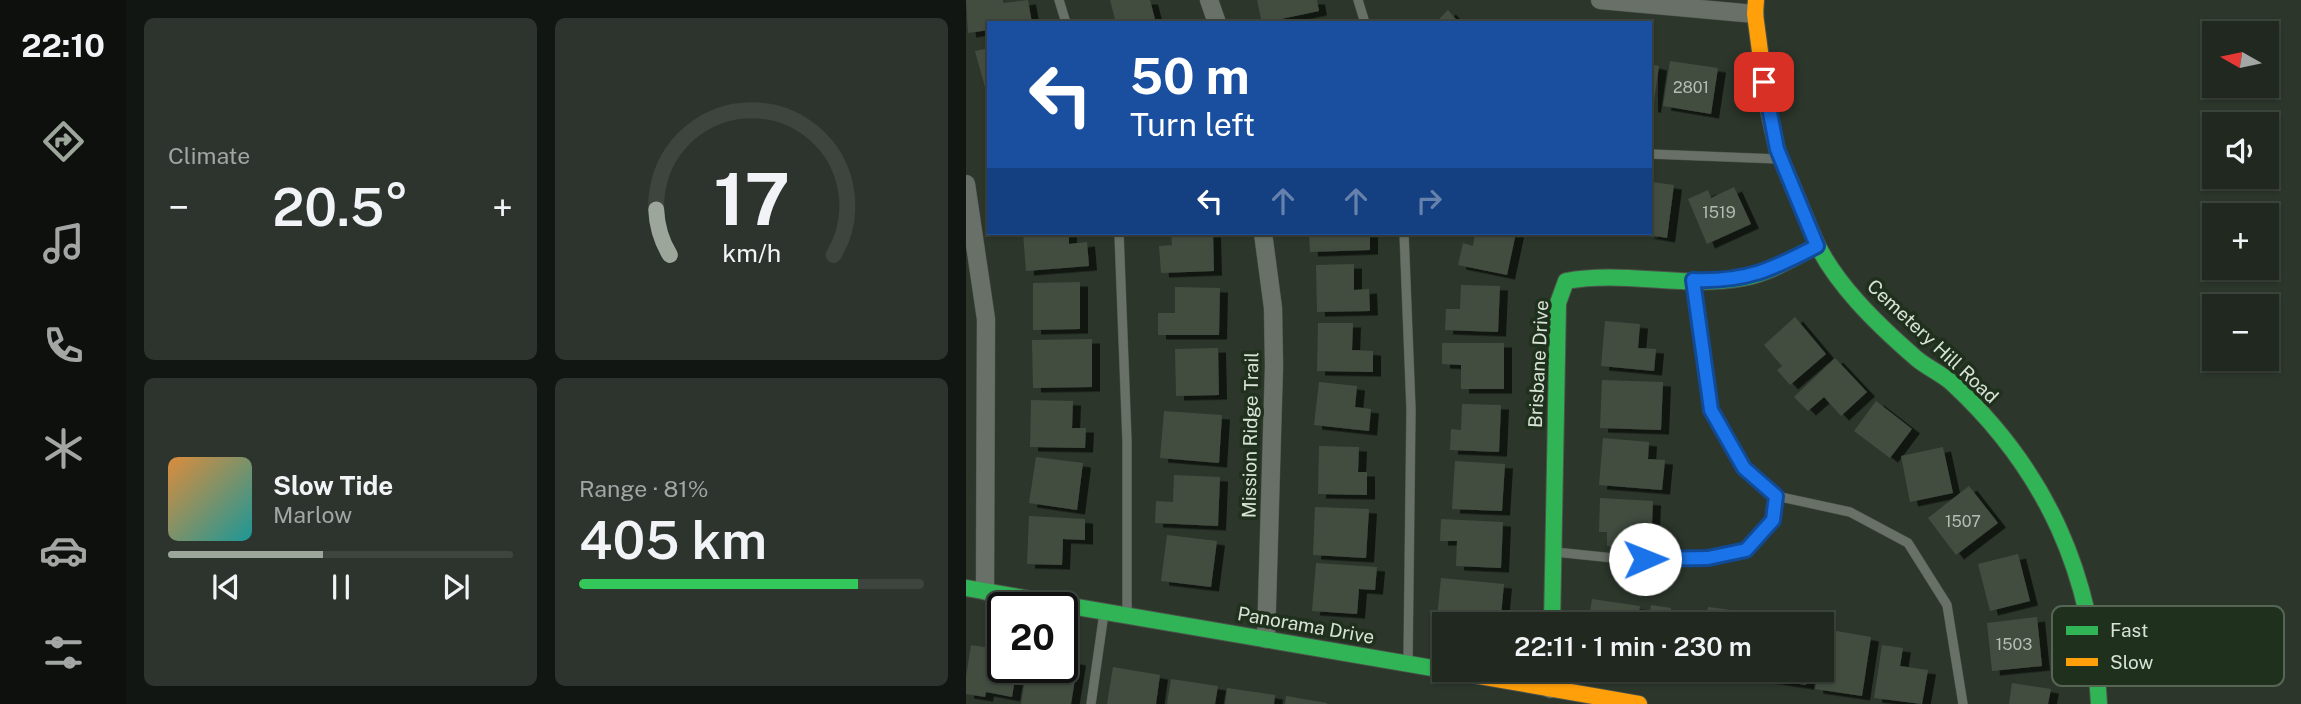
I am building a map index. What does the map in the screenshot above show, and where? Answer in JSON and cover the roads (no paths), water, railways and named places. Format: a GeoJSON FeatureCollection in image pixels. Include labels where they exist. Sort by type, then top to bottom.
{"type":"FeatureCollection","features":[{"type":"Feature","properties":{"kind":"street"},"geometry":{"type":"LineString","coordinates":[[1209,0],[1216,21]]}},
{"type":"Feature","properties":{"kind":"street"},"geometry":{"type":"LineString","coordinates":[[1600,0],[1756,7]]}},
{"type":"Feature","properties":{"kind":"street","name":"Cemetery Hill Road"},"geometry":{"type":"LineString","coordinates":[[1756,7],[1767,104],[1780,159],[1817,246],[1857,302],[1919,361],[1951,383],[2008,443],[2034,479],[2062,534],[2082,586],[2086,606]]}},
{"type":"Feature","properties":{"kind":"street"},"geometry":{"type":"LineString","coordinates":[[966,184],[986,319],[985,591]]}},
{"type":"Feature","properties":{"kind":"street","name":"Mission Ridge Trail"},"geometry":{"type":"LineString","coordinates":[[1263,235],[1273,308],[1274,366],[1266,639]]}},
{"type":"Feature","properties":{"kind":"street","name":"Brisbane Drive"},"geometry":{"type":"LineString","coordinates":[[1553,612],[1558,303],[1566,281],[1587,275],[1729,280],[1760,274],[1817,246]]}},
{"type":"Feature","properties":{"kind":"street","name":"Panorama Drive"},"geometry":{"type":"LineString","coordinates":[[966,588],[1639,704]]}},
{"type":"Feature","properties":{"kind":"street"},"geometry":{"type":"LineString","coordinates":[[1550,682],[1550,689]]}},
{"type":"Feature","properties":{"kind":"street","name":"Cemetery Hill Road"},"geometry":{"type":"LineString","coordinates":[[2098,686],[2099,704]]}},
{"type":"Feature","properties":{"kind":"lane"},"geometry":{"type":"LineString","coordinates":[[1059,0],[1065,21]]}},
{"type":"Feature","properties":{"kind":"lane"},"geometry":{"type":"LineString","coordinates":[[1358,0],[1364,21]]}},
{"type":"Feature","properties":{"kind":"lane"},"geometry":{"type":"LineString","coordinates":[[1652,154],[1780,159]]}},
{"type":"Feature","properties":{"kind":"lane"},"geometry":{"type":"LineString","coordinates":[[1119,235],[1127,441],[1127,616]]}},
{"type":"Feature","properties":{"kind":"lane"},"geometry":{"type":"LineString","coordinates":[[1404,235],[1411,409],[1408,664]]}},
{"type":"Feature","properties":{"kind":"lane"},"geometry":{"type":"LineString","coordinates":[[1693,280],[1711,410],[1744,468],[1776,496],[1850,512],[1908,543],[1947,605],[1963,704]]}},
{"type":"Feature","properties":{"kind":"lane"},"geometry":{"type":"LineString","coordinates":[[1555,552],[1623,559],[1708,558],[1746,550],[1773,520],[1776,496]]}},
{"type":"Feature","properties":{"kind":"lane"},"geometry":{"type":"LineString","coordinates":[[1091,704],[1104,613]]}}]}
